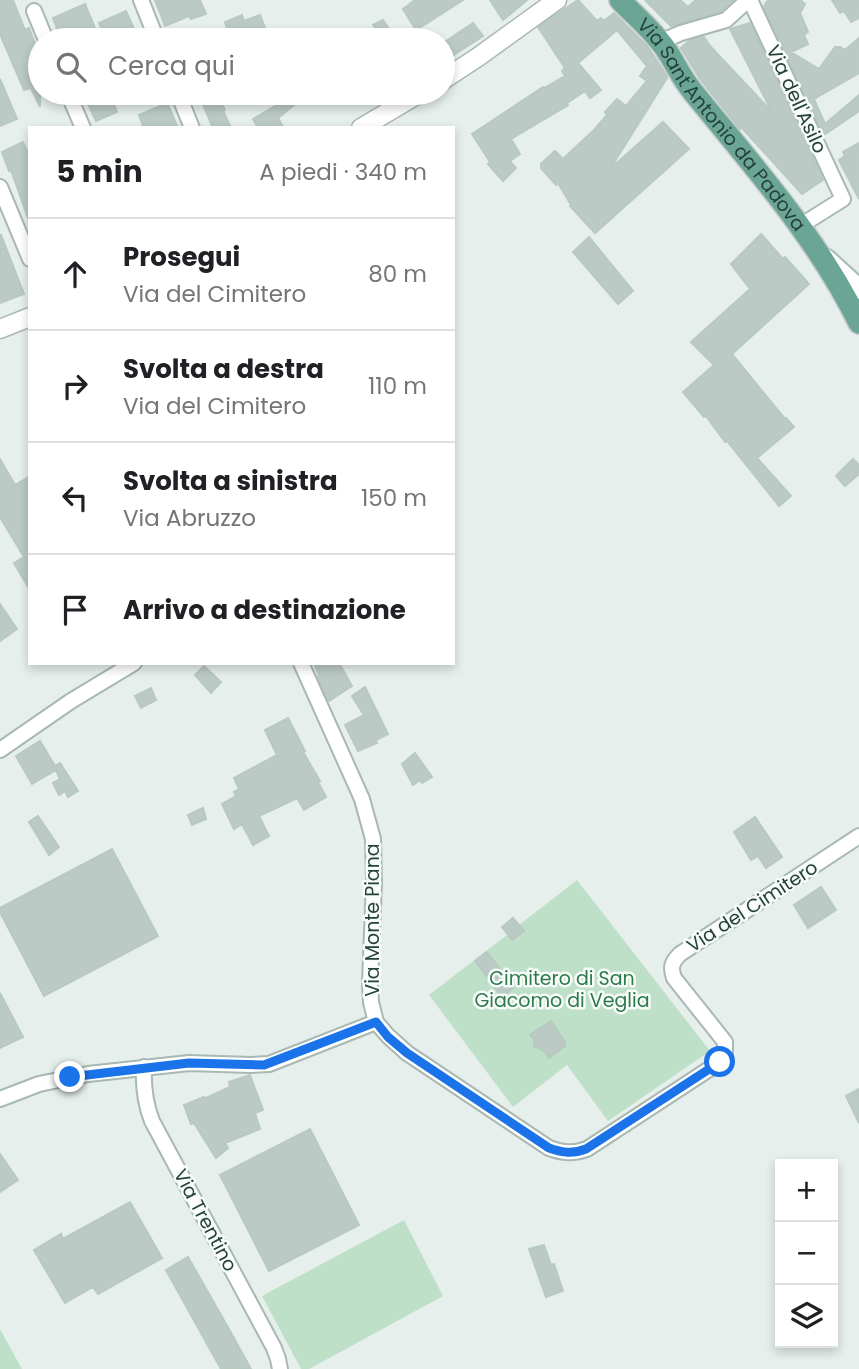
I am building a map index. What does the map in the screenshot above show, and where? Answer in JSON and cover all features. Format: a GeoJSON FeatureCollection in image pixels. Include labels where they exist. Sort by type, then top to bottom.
{"type":"FeatureCollection","features":[{"type":"Feature","properties":{"kind":"main road","name":"Via Sant'Antonio da Padova"},"geometry":{"type":"LineString","coordinates":[[620,0],[660,42],[686,83],[800,226],[837,281],[859,323]]}},
{"type":"Feature","properties":{"kind":"main road"},"geometry":{"type":"LineString","coordinates":[[820,254],[859,289]]}},
{"type":"Feature","properties":{"kind":"street"},"geometry":{"type":"LineString","coordinates":[[141,0],[152,28]]}},
{"type":"Feature","properties":{"kind":"street"},"geometry":{"type":"LineString","coordinates":[[455,72],[557,0]]}},
{"type":"Feature","properties":{"kind":"street"},"geometry":{"type":"LineString","coordinates":[[660,42],[726,20],[749,0]]}},
{"type":"Feature","properties":{"kind":"street","name":"Via dell'Asilo"},"geometry":{"type":"LineString","coordinates":[[749,0],[843,198],[800,226]]}},
{"type":"Feature","properties":{"kind":"street"},"geometry":{"type":"LineString","coordinates":[[34,11],[41,28]]}},
{"type":"Feature","properties":{"kind":"street"},"geometry":{"type":"LineString","coordinates":[[73,105],[82,126]]}},
{"type":"Feature","properties":{"kind":"street"},"geometry":{"type":"LineString","coordinates":[[183,105],[191,126]]}},
{"type":"Feature","properties":{"kind":"street"},"geometry":{"type":"LineString","coordinates":[[364,126],[400,105]]}},
{"type":"Feature","properties":{"kind":"street"},"geometry":{"type":"LineString","coordinates":[[0,187],[28,254]]}},
{"type":"Feature","properties":{"kind":"street"},"geometry":{"type":"LineString","coordinates":[[0,329],[28,318]]}},
{"type":"Feature","properties":{"kind":"street"},"geometry":{"type":"LineString","coordinates":[[0,750],[71,701],[131,665]]}},
{"type":"Feature","properties":{"kind":"street","name":"Via Monte Piana"},"geometry":{"type":"LineString","coordinates":[[302,665],[362,799],[373,839],[370,983],[376,1022]]}},
{"type":"Feature","properties":{"kind":"street","name":"Via del Cimitero"},"geometry":{"type":"LineString","coordinates":[[376,1022],[388,1037],[407,1053],[549,1148],[575,1153],[586,1149],[720,1062],[725,1056],[725,1042],[674,978],[671,970],[674,960],[859,836]]}},
{"type":"Feature","properties":{"kind":"street"},"geometry":{"type":"LineString","coordinates":[[0,1099],[25,1088],[79,1075],[194,1062],[269,1064],[376,1022]]}},
{"type":"Feature","properties":{"kind":"street","name":"Via Trentino"},"geometry":{"type":"LineString","coordinates":[[144,1067],[146,1103],[152,1121],[274,1348],[280,1369]]}},
{"type":"Feature","properties":{"kind":"green space","name":"Cimitero di San Giacomo di Veglia"},"geometry":{"type":"Polygon","coordinates":[[[577,880],[710,1051],[608,1121],[567,1065],[513,1107],[429,995],[507,935],[502,927],[513,918],[519,925],[577,880]]]}},
{"type":"Feature","properties":{"kind":"green space"},"geometry":{"type":"Polygon","coordinates":[[[404,1220],[443,1296],[309,1369],[301,1369],[262,1296],[404,1220]]]}},
{"type":"Feature","properties":{"kind":"green space"},"geometry":{"type":"Polygon","coordinates":[[[0,1329],[22,1369],[0,1369],[0,1329]]]}},
{"type":"Feature","properties":{"kind":"building"},"geometry":{"type":"Polygon","coordinates":[[[0,0],[13,0],[25,30],[28,28],[28,89],[24,90],[0,34],[0,0]]]}},
{"type":"Feature","properties":{"kind":"building"},"geometry":{"type":"Polygon","coordinates":[[[155,0],[200,0],[206,14],[191,19],[189,16],[165,26],[155,0]]]}},
{"type":"Feature","properties":{"kind":"building"},"geometry":{"type":"Polygon","coordinates":[[[415,0],[463,0],[419,28],[415,28],[403,9],[415,0]]]}},
{"type":"Feature","properties":{"kind":"building"},"geometry":{"type":"Polygon","coordinates":[[[490,0],[527,0],[503,20],[490,0]]]}},
{"type":"Feature","properties":{"kind":"building"},"geometry":{"type":"Polygon","coordinates":[[[578,0],[597,21],[601,18],[604,21],[614,13],[647,46],[667,76],[610,169],[663,122],[689,149],[595,233],[570,206],[558,183],[556,185],[541,168],[541,164],[555,151],[563,159],[594,130],[617,99],[626,106],[647,81],[640,76],[647,66],[617,30],[578,63],[601,90],[590,98],[585,91],[567,103],[568,105],[511,139],[520,154],[510,161],[516,168],[503,181],[488,164],[490,162],[472,134],[543,87],[565,76],[562,71],[565,68],[538,27],[578,0]]]}},
{"type":"Feature","properties":{"kind":"building"},"geometry":{"type":"Polygon","coordinates":[[[645,0],[680,0],[688,7],[696,0],[733,0],[721,11],[671,26],[645,0]]]}},
{"type":"Feature","properties":{"kind":"building"},"geometry":{"type":"Polygon","coordinates":[[[768,0],[800,0],[805,4],[800,13],[808,32],[804,35],[808,44],[791,52],[819,69],[835,47],[845,50],[859,38],[859,73],[814,99],[825,124],[859,95],[859,111],[824,135],[766,11],[764,6],[768,0]]]}},
{"type":"Feature","properties":{"kind":"building"},"geometry":{"type":"Polygon","coordinates":[[[832,0],[859,0],[859,18],[851,22],[844,11],[840,13],[832,0]]]}},
{"type":"Feature","properties":{"kind":"building"},"geometry":{"type":"Polygon","coordinates":[[[85,4],[95,28],[57,28],[53,18],[85,4]]]}},
{"type":"Feature","properties":{"kind":"building"},"geometry":{"type":"Polygon","coordinates":[[[126,11],[134,28],[101,28],[99,23],[126,11]]]}},
{"type":"Feature","properties":{"kind":"building"},"geometry":{"type":"Polygon","coordinates":[[[242,15],[244,21],[260,15],[265,28],[227,28],[225,22],[242,15]]]}},
{"type":"Feature","properties":{"kind":"building"},"geometry":{"type":"Polygon","coordinates":[[[383,20],[389,28],[375,28],[373,25],[383,20]]]}},
{"type":"Feature","properties":{"kind":"building"},"geometry":{"type":"Polygon","coordinates":[[[473,23],[483,36],[455,54],[455,35],[473,23]]]}},
{"type":"Feature","properties":{"kind":"building"},"geometry":{"type":"Polygon","coordinates":[[[750,23],[823,180],[802,194],[742,128],[740,129],[700,79],[681,48],[690,40],[704,37],[772,112],[730,29],[750,23]]]}},
{"type":"Feature","properties":{"kind":"building"},"geometry":{"type":"Polygon","coordinates":[[[0,79],[17,119],[0,126],[0,79]]]}},
{"type":"Feature","properties":{"kind":"building"},"geometry":{"type":"Polygon","coordinates":[[[89,105],[114,105],[117,112],[96,121],[89,105]]]}},
{"type":"Feature","properties":{"kind":"building"},"geometry":{"type":"Polygon","coordinates":[[[168,105],[177,126],[143,126],[139,115],[168,105]]]}},
{"type":"Feature","properties":{"kind":"building"},"geometry":{"type":"Polygon","coordinates":[[[203,105],[223,105],[230,126],[212,126],[203,105]]]}},
{"type":"Feature","properties":{"kind":"building"},"geometry":{"type":"Polygon","coordinates":[[[277,105],[294,105],[278,118],[283,126],[257,126],[253,119],[277,105]]]}},
{"type":"Feature","properties":{"kind":"building"},"geometry":{"type":"Polygon","coordinates":[[[23,142],[28,153],[28,218],[11,170],[9,171],[2,152],[23,142]]]}},
{"type":"Feature","properties":{"kind":"building"},"geometry":{"type":"Polygon","coordinates":[[[859,143],[859,199],[839,160],[845,156],[843,152],[859,143]]]}},
{"type":"Feature","properties":{"kind":"building"},"geometry":{"type":"Polygon","coordinates":[[[761,234],[809,284],[732,354],[794,427],[757,458],[791,496],[779,506],[706,416],[704,417],[683,392],[714,365],[691,342],[750,289],[731,264],[761,234]]]}},
{"type":"Feature","properties":{"kind":"building"},"geometry":{"type":"Polygon","coordinates":[[[0,236],[24,294],[0,303],[0,236]]]}},
{"type":"Feature","properties":{"kind":"building"},"geometry":{"type":"Polygon","coordinates":[[[589,237],[633,291],[618,304],[573,252],[589,237]]]}},
{"type":"Feature","properties":{"kind":"building"},"geometry":{"type":"Polygon","coordinates":[[[0,459],[15,485],[28,477],[28,587],[14,563],[24,557],[0,517],[0,459]]]}},
{"type":"Feature","properties":{"kind":"building"},"geometry":{"type":"Polygon","coordinates":[[[853,459],[859,465],[859,474],[845,486],[836,476],[853,459]]]}},
{"type":"Feature","properties":{"kind":"building"},"geometry":{"type":"Polygon","coordinates":[[[0,604],[17,629],[0,641],[0,604]]]}},
{"type":"Feature","properties":{"kind":"building"},"geometry":{"type":"Polygon","coordinates":[[[315,665],[340,665],[352,686],[329,701],[315,665]]]}},
{"type":"Feature","properties":{"kind":"building"},"geometry":{"type":"Polygon","coordinates":[[[204,666],[221,682],[211,693],[195,675],[204,666]]]}},
{"type":"Feature","properties":{"kind":"building"},"geometry":{"type":"Polygon","coordinates":[[[365,687],[388,734],[376,740],[377,743],[358,751],[345,725],[364,715],[352,696],[365,687]]]}},
{"type":"Feature","properties":{"kind":"building"},"geometry":{"type":"Polygon","coordinates":[[[151,688],[156,700],[141,708],[135,696],[151,688]]]}},
{"type":"Feature","properties":{"kind":"building"},"geometry":{"type":"Polygon","coordinates":[[[288,718],[326,797],[304,810],[297,798],[259,816],[269,836],[253,845],[242,824],[234,829],[222,804],[236,796],[234,792],[239,789],[234,778],[277,755],[265,730],[288,718]]]}},
{"type":"Feature","properties":{"kind":"building"},"geometry":{"type":"Polygon","coordinates":[[[40,741],[55,766],[60,763],[78,791],[68,797],[65,791],[59,795],[53,783],[60,779],[56,770],[32,784],[16,756],[40,741]]]}},
{"type":"Feature","properties":{"kind":"building"},"geometry":{"type":"Polygon","coordinates":[[[415,753],[432,777],[413,785],[402,764],[415,753]]]}},
{"type":"Feature","properties":{"kind":"building"},"geometry":{"type":"Polygon","coordinates":[[[203,808],[206,819],[192,825],[188,815],[203,808]]]}},
{"type":"Feature","properties":{"kind":"building"},"geometry":{"type":"Polygon","coordinates":[[[38,816],[59,847],[49,855],[29,822],[38,816]]]}},
{"type":"Feature","properties":{"kind":"building"},"geometry":{"type":"Polygon","coordinates":[[[755,817],[782,857],[766,868],[758,856],[751,860],[734,832],[755,817]]]}},
{"type":"Feature","properties":{"kind":"building"},"geometry":{"type":"Polygon","coordinates":[[[112,849],[158,936],[44,996],[0,908],[112,849]]]}},
{"type":"Feature","properties":{"kind":"building"},"geometry":{"type":"Polygon","coordinates":[[[821,887],[836,910],[808,928],[794,905],[821,887]]]}},
{"type":"Feature","properties":{"kind":"building"},"geometry":{"type":"Polygon","coordinates":[[[513,918],[524,931],[512,940],[502,927],[513,918]]]}},
{"type":"Feature","properties":{"kind":"building"},"geometry":{"type":"Polygon","coordinates":[[[487,952],[514,987],[502,997],[475,961],[487,952]]]}},
{"type":"Feature","properties":{"kind":"building"},"geometry":{"type":"Polygon","coordinates":[[[0,993],[23,1037],[0,1048],[0,993]]]}},
{"type":"Feature","properties":{"kind":"building"},"geometry":{"type":"Polygon","coordinates":[[[551,1021],[565,1046],[549,1058],[543,1050],[534,1046],[534,1039],[530,1035],[551,1021]]]}},
{"type":"Feature","properties":{"kind":"building"},"geometry":{"type":"Polygon","coordinates":[[[250,1075],[263,1110],[255,1113],[260,1129],[225,1143],[228,1148],[216,1158],[194,1123],[191,1124],[184,1105],[204,1099],[230,1087],[229,1082],[250,1075]]]}},
{"type":"Feature","properties":{"kind":"building"},"geometry":{"type":"Polygon","coordinates":[[[859,1089],[859,1123],[846,1096],[859,1089]]]}},
{"type":"Feature","properties":{"kind":"building"},"geometry":{"type":"Polygon","coordinates":[[[310,1129],[359,1225],[269,1271],[220,1175],[310,1129]]]}},
{"type":"Feature","properties":{"kind":"building"},"geometry":{"type":"Polygon","coordinates":[[[0,1154],[18,1180],[0,1192],[0,1154]]]}},
{"type":"Feature","properties":{"kind":"building"},"geometry":{"type":"Polygon","coordinates":[[[130,1202],[162,1258],[98,1294],[93,1287],[65,1303],[34,1250],[61,1234],[63,1239],[130,1202]]]}},
{"type":"Feature","properties":{"kind":"building"},"geometry":{"type":"Polygon","coordinates":[[[544,1245],[563,1291],[546,1297],[529,1249],[544,1245]]]}},
{"type":"Feature","properties":{"kind":"building"},"geometry":{"type":"Polygon","coordinates":[[[188,1257],[251,1369],[221,1369],[166,1270],[188,1257]]]}},
{"type":"Feature","properties":{"kind":"route"},"geometry":{"type":"LineString","coordinates":[[70,1077],[204,1062],[264,1065],[376,1022],[388,1037],[407,1053],[549,1148],[575,1153],[586,1149],[720,1062]]}}]}
